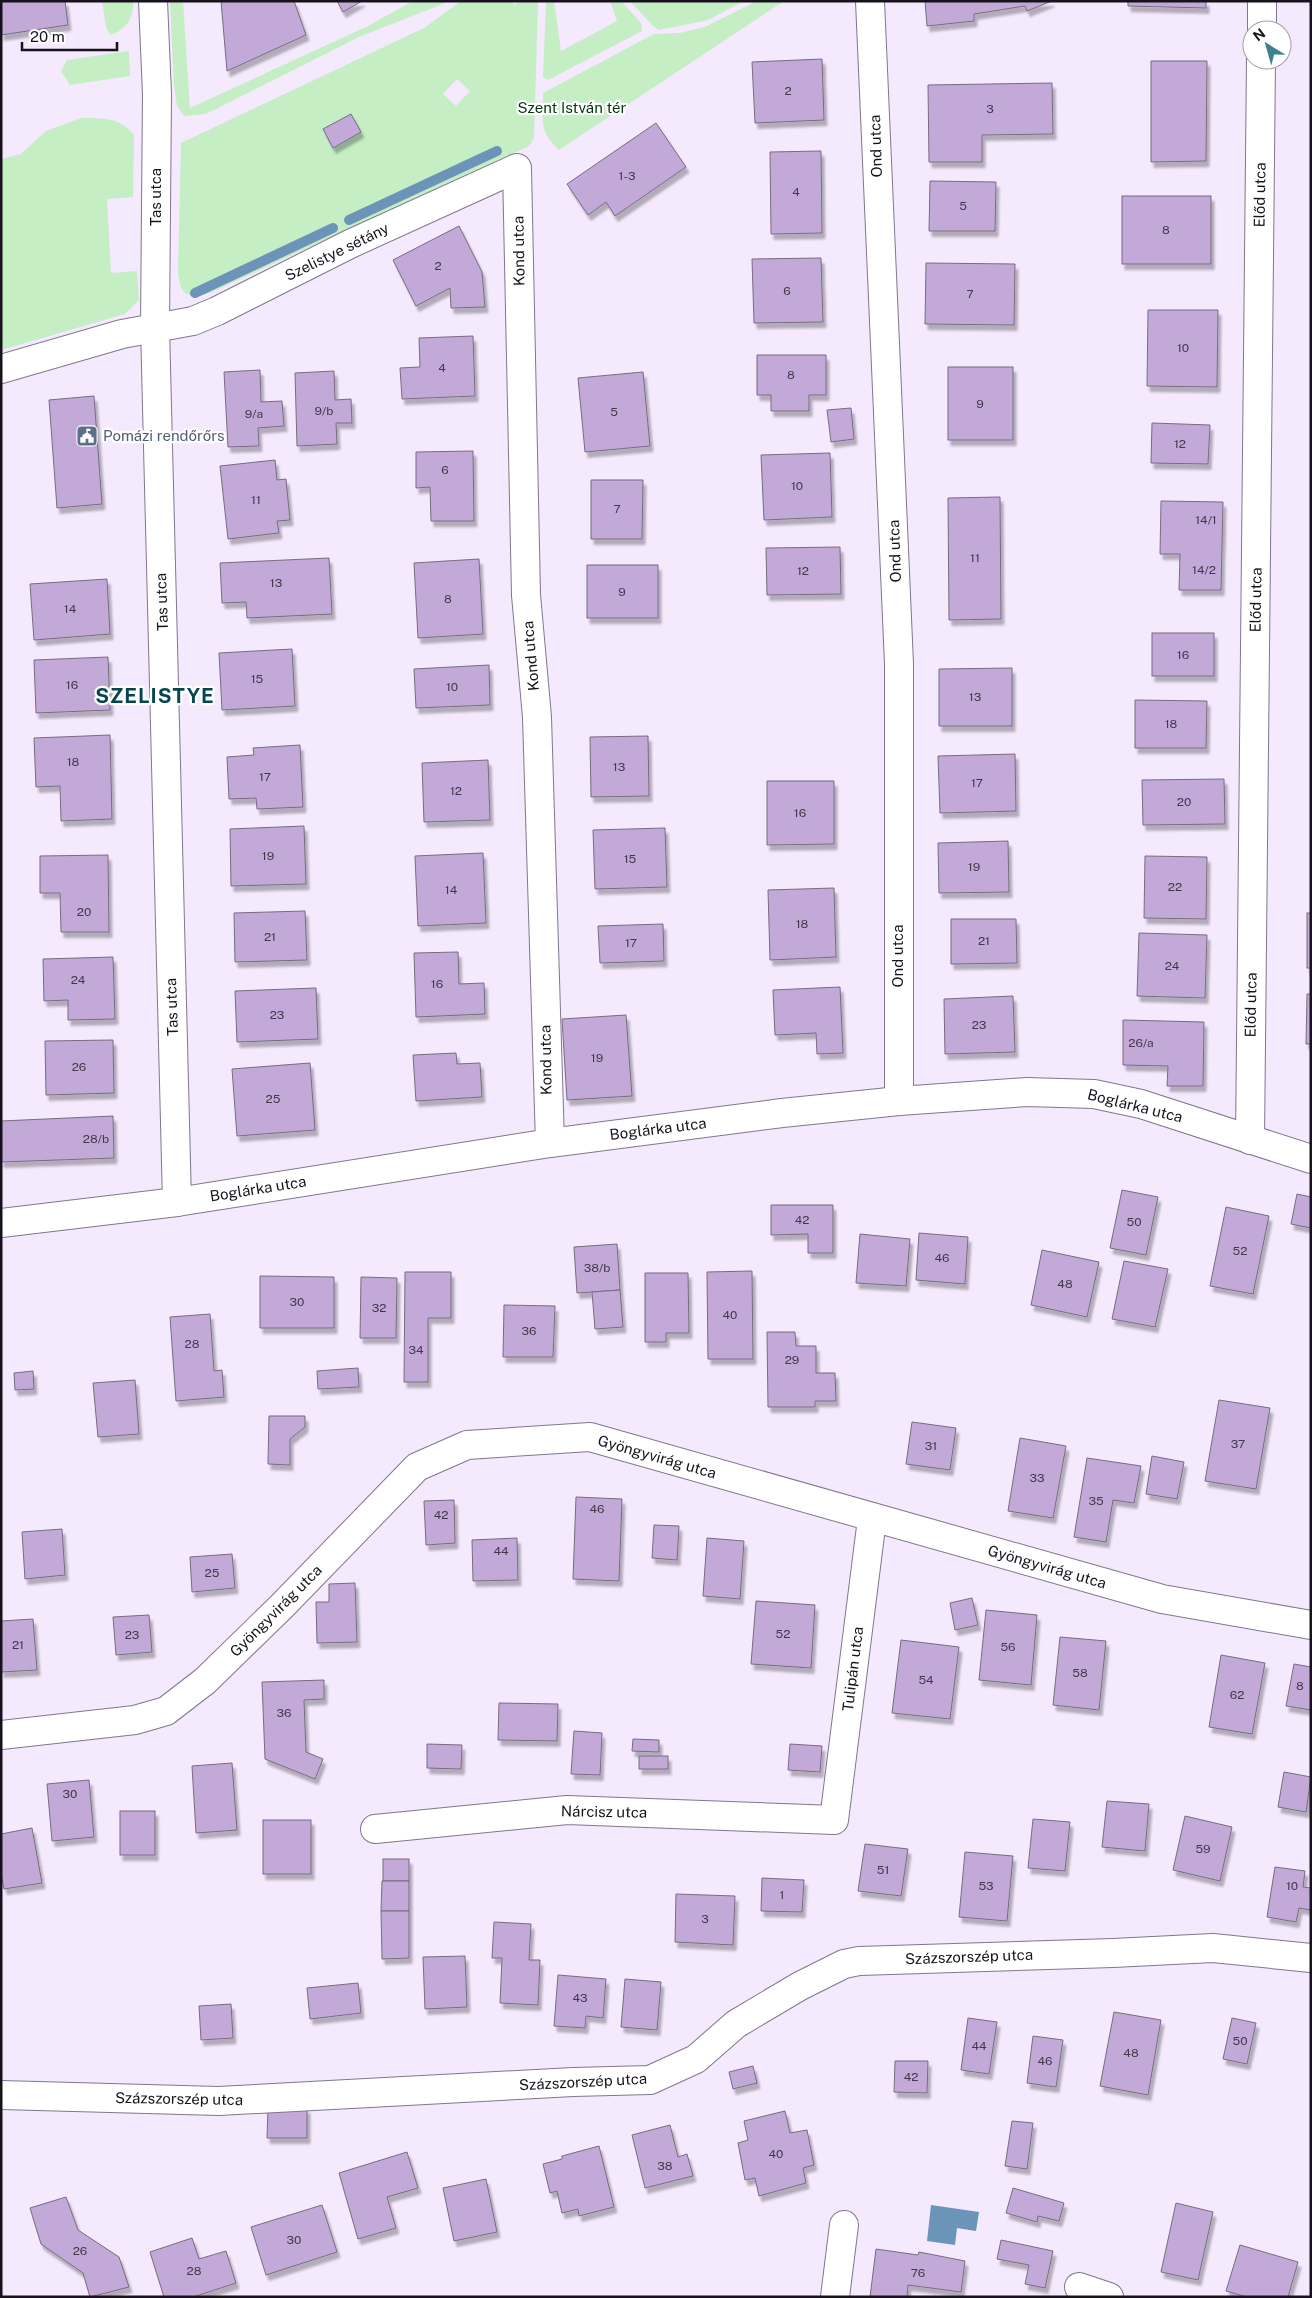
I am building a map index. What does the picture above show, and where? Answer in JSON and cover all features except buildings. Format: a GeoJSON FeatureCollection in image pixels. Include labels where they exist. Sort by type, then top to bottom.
{"type":"FeatureCollection","features":[{"type":"Feature","properties":{"kind":"street","name":"Tas utca"},"geometry":{"type":"LineString","coordinates":[[153,1],[157,94],[154,327],[178,1202]]}},
{"type":"Feature","properties":{"kind":"street","name":"Ond utca"},"geometry":{"type":"LineString","coordinates":[[870,1],[899,664],[899,1101]]}},
{"type":"Feature","properties":{"kind":"street"},"geometry":{"type":"LineString","coordinates":[[1262,1],[1262,20]]}},
{"type":"Feature","properties":{"kind":"street","name":"Előd utca"},"geometry":{"type":"LineString","coordinates":[[1250,1140],[1261,70]]}},
{"type":"Feature","properties":{"kind":"street","name":"Szelistye sétány"},"geometry":{"type":"LineString","coordinates":[[1,369],[122,334],[193,321],[217,311],[350,244],[517,168]]}},
{"type":"Feature","properties":{"kind":"street","name":"Kond utca"},"geometry":{"type":"LineString","coordinates":[[517,168],[526,595],[537,717],[550,1143]]}},
{"type":"Feature","properties":{"kind":"street","name":"Boglárka utca"},"geometry":{"type":"LineString","coordinates":[[1,1222],[178,1202],[550,1143],[782,1113],[899,1101],[1027,1092],[1094,1094],[1141,1104],[1311,1159]]}},
{"type":"Feature","properties":{"kind":"street","name":"Gyöngyvirág utca"},"geometry":{"type":"LineString","coordinates":[[1,1735],[135,1720],[166,1711],[205,1681],[282,1606],[417,1467],[467,1445],[590,1437],[872,1519],[1162,1599],[1311,1624]]}},
{"type":"Feature","properties":{"kind":"street","name":"Tulipán utca"},"geometry":{"type":"LineString","coordinates":[[834,1820],[872,1519]]}},
{"type":"Feature","properties":{"kind":"street","name":"Nárcisz utca"},"geometry":{"type":"LineString","coordinates":[[375,1829],[567,1810],[834,1820]]}},
{"type":"Feature","properties":{"kind":"street","name":"Százszorszép utca"},"geometry":{"type":"LineString","coordinates":[[1,2095],[219,2101],[573,2082],[650,2080],[696,2059],[736,2024],[800,1986],[844,1964],[859,1961],[1113,1954],[1213,1948],[1311,1958]]}},
{"type":"Feature","properties":{"kind":"street"},"geometry":{"type":"LineString","coordinates":[[835,2297],[844,2225]]}},
{"type":"Feature","properties":{"kind":"street"},"geometry":{"type":"LineString","coordinates":[[1079,2287],[1109,2297]]}},
{"type":"Feature","properties":{"kind":"green space"},"geometry":{"type":"Polygon","coordinates":[[[102,1],[133,1],[132,13],[125,27],[110,35],[106,27],[102,1]]]}},
{"type":"Feature","properties":{"kind":"green space"},"geometry":{"type":"Polygon","coordinates":[[[170,1],[183,1],[190,108],[366,27],[413,1],[450,1],[359,37],[206,114],[184,116],[177,106],[174,85],[170,1]]]}},
{"type":"Feature","properties":{"kind":"green space"},"geometry":{"type":"Polygon","coordinates":[[[461,1],[512,1],[514,5],[521,1],[538,2],[534,138],[529,146],[210,293],[196,296],[183,291],[178,272],[181,143],[424,28],[461,1]],[[457,79],[443,94],[456,106],[470,91],[457,79]]]}},
{"type":"Feature","properties":{"kind":"green space","name":"Szent István tér"},"geometry":{"type":"Polygon","coordinates":[[[546,1],[554,1],[561,51],[617,21],[610,1],[621,1],[641,23],[642,31],[548,80],[543,77],[546,1]]]}},
{"type":"Feature","properties":{"kind":"green space"},"geometry":{"type":"Polygon","coordinates":[[[630,1],[744,1],[708,20],[659,30],[630,1]]]}},
{"type":"Feature","properties":{"kind":"green space","name":"Szent István tér"},"geometry":{"type":"Polygon","coordinates":[[[757,1],[784,1],[559,150],[552,143],[543,124],[543,93],[654,34],[680,33],[705,27],[757,1]]]}},
{"type":"Feature","properties":{"kind":"green space"},"geometry":{"type":"Polygon","coordinates":[[[129,51],[130,76],[70,85],[61,71],[67,60],[129,51]]]}},
{"type":"Feature","properties":{"kind":"green space"},"geometry":{"type":"Polygon","coordinates":[[[81,118],[117,122],[129,129],[134,135],[133,197],[107,199],[111,273],[137,271],[139,300],[125,314],[1,350],[1,159],[21,154],[46,131],[81,118]]]}},
{"type":"Feature","properties":{"kind":"water"},"geometry":{"type":"Polygon","coordinates":[[[931,2205],[979,2212],[976,2231],[957,2228],[955,2245],[927,2241],[931,2205]]]}},
{"type":"Feature","properties":{"kind":"waterway"},"geometry":{"type":"LineString","coordinates":[[349,220],[497,151]]}},
{"type":"Feature","properties":{"kind":"waterway"},"geometry":{"type":"LineString","coordinates":[[195,293],[333,228]]}},
{"type":"Feature","properties":{"kind":"place","name":"Pomázi rendőrőrs"},"geometry":{"type":"Point","coordinates":[87,436]}},
{"type":"Feature","properties":{"kind":"district","name":"SZELISTYE"},"geometry":{"type":"Point","coordinates":[155,696]}}]}
